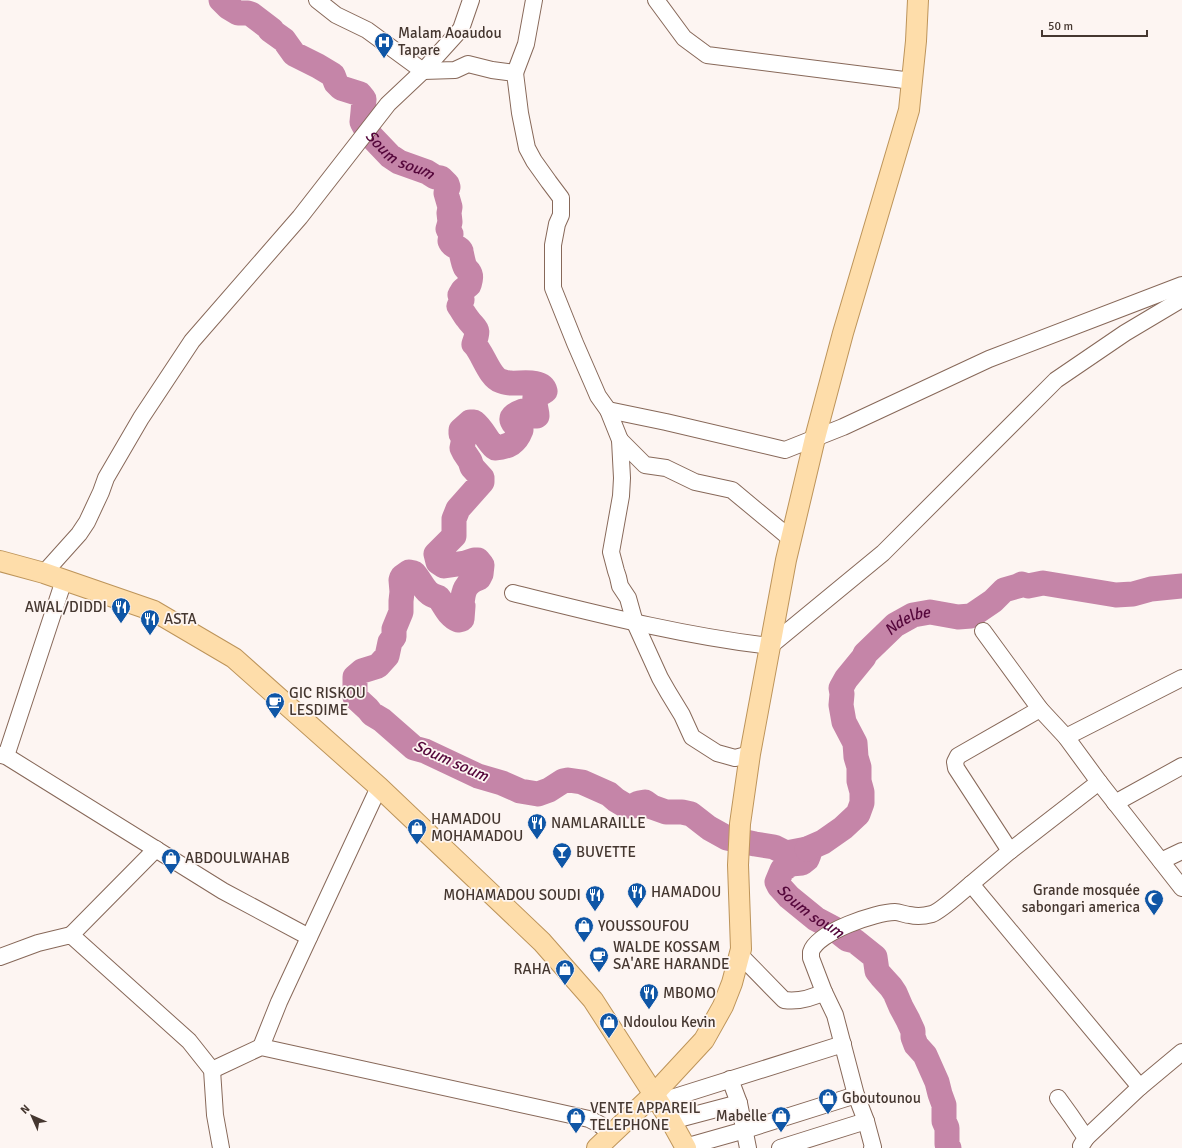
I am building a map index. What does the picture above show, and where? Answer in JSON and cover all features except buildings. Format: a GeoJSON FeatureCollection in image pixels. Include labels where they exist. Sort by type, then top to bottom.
{"type":"FeatureCollection","features":[{"type":"Feature","properties":{"kind":"main road"},"geometry":{"type":"LineString","coordinates":[[597,1148],[656,1098],[704,1040],[723,1006],[732,983],[741,948],[738,865],[740,824],[750,754],[786,560],[815,438],[843,333],[909,110],[916,41],[918,0]]}},
{"type":"Feature","properties":{"kind":"main road"},"geometry":{"type":"LineString","coordinates":[[0,561],[64,580],[154,611],[234,658],[379,787],[547,948],[593,1000],[671,1121],[685,1147]]}},
{"type":"Feature","properties":{"kind":"street"},"geometry":{"type":"LineString","coordinates":[[317,0],[336,15],[367,30],[423,71],[455,70],[468,64],[492,70],[516,73]]}},
{"type":"Feature","properties":{"kind":"street"},"geometry":{"type":"LineString","coordinates":[[44,574],[79,534],[87,522],[106,478],[141,418],[192,341],[300,217],[388,104],[423,71],[461,29],[471,0]]}},
{"type":"Feature","properties":{"kind":"street"},"geometry":{"type":"LineString","coordinates":[[534,0],[526,44],[516,73],[520,113],[527,148],[534,161],[562,198],[561,215],[557,224],[553,245],[553,288],[574,343],[598,396],[608,410],[620,440],[622,478],[621,496],[611,552],[620,586],[628,598],[635,623],[660,678],[682,715],[692,737],[717,753],[735,758],[750,754]]}},
{"type":"Feature","properties":{"kind":"street"},"geometry":{"type":"LineString","coordinates":[[656,0],[684,38],[707,56],[912,81]]}},
{"type":"Feature","properties":{"kind":"street"},"geometry":{"type":"LineString","coordinates":[[608,410],[785,450],[843,427],[989,359],[1182,285]]}},
{"type":"Feature","properties":{"kind":"street"},"geometry":{"type":"LineString","coordinates":[[513,593],[635,623],[731,642],[770,646],[883,553],[1056,380],[1125,333],[1182,299]]}},
{"type":"Feature","properties":{"kind":"street"},"geometry":{"type":"LineString","coordinates":[[620,440],[645,465],[666,468],[695,482],[732,490],[791,539]]}},
{"type":"Feature","properties":{"kind":"street"},"geometry":{"type":"LineString","coordinates":[[64,580],[3,755],[223,891],[309,937]]}},
{"type":"Feature","properties":{"kind":"street"},"geometry":{"type":"LineString","coordinates":[[983,631],[1040,709],[1066,737],[1115,803],[1182,888]]}},
{"type":"Feature","properties":{"kind":"street"},"geometry":{"type":"LineString","coordinates":[[1066,737],[1182,678]]}},
{"type":"Feature","properties":{"kind":"street"},"geometry":{"type":"LineString","coordinates":[[1010,851],[956,768],[955,762],[958,756],[1040,709]]}},
{"type":"Feature","properties":{"kind":"street"},"geometry":{"type":"LineString","coordinates":[[1115,803],[1182,766]]}},
{"type":"Feature","properties":{"kind":"street"},"geometry":{"type":"LineString","coordinates":[[872,1148],[866,1121],[856,1095],[835,1015],[824,992],[812,958],[811,952],[813,948],[827,935],[854,922],[880,914],[896,912],[912,916],[933,914],[1010,851],[1099,782]]}},
{"type":"Feature","properties":{"kind":"street"},"geometry":{"type":"LineString","coordinates":[[261,1047],[279,1002],[379,787]]}},
{"type":"Feature","properties":{"kind":"street"},"geometry":{"type":"LineString","coordinates":[[0,957],[38,943],[71,935],[156,849]]}},
{"type":"Feature","properties":{"kind":"street"},"geometry":{"type":"LineString","coordinates":[[1161,861],[1182,850]]}},
{"type":"Feature","properties":{"kind":"street"},"geometry":{"type":"LineString","coordinates":[[971,884],[1140,1087]]}},
{"type":"Feature","properties":{"kind":"street"},"geometry":{"type":"LineString","coordinates":[[71,935],[190,1041],[212,1070],[221,1148]]}},
{"type":"Feature","properties":{"kind":"street"},"geometry":{"type":"LineString","coordinates":[[739,954],[784,1000],[792,1001],[814,997],[824,992]]}},
{"type":"Feature","properties":{"kind":"street"},"geometry":{"type":"LineString","coordinates":[[656,1098],[730,1079],[843,1044]]}},
{"type":"Feature","properties":{"kind":"street"},"geometry":{"type":"LineString","coordinates":[[212,1070],[261,1047],[589,1119],[599,1124],[612,1134]]}},
{"type":"Feature","properties":{"kind":"street"},"geometry":{"type":"LineString","coordinates":[[1058,1098],[1071,1116],[1083,1143],[1140,1087],[1182,1052]]}},
{"type":"Feature","properties":{"kind":"street"},"geometry":{"type":"LineString","coordinates":[[730,1079],[739,1103],[748,1148]]}},
{"type":"Feature","properties":{"kind":"street"},"geometry":{"type":"LineString","coordinates":[[685,1147],[856,1095]]}},
{"type":"Feature","properties":{"kind":"street"},"geometry":{"type":"LineString","coordinates":[[671,1121],[739,1103]]}},
{"type":"Feature","properties":{"kind":"street"},"geometry":{"type":"LineString","coordinates":[[780,1148],[866,1121]]}},
{"type":"Feature","properties":{"kind":"waterway","name":"Soum soum"},"geometry":{"type":"LineString","coordinates":[[221,0],[228,7],[238,13],[251,14],[284,40],[294,54],[333,75],[336,83],[341,88],[360,94],[364,99],[362,122],[368,133],[390,156],[399,162],[427,172],[435,177],[441,178],[447,184],[448,187],[446,193],[450,207],[450,222],[448,229],[451,234],[450,241],[461,251],[465,266],[471,277],[469,285],[460,295],[462,300],[459,306],[477,331],[474,344],[497,379],[509,383],[535,383],[543,387],[545,391],[535,397],[537,416],[530,416],[523,411],[512,417],[514,424],[521,430],[517,438],[511,444],[504,447],[495,448],[474,422],[470,422],[461,430],[461,434],[464,438],[462,448],[472,467],[482,478],[482,482],[458,509],[454,519],[454,536],[436,554],[438,562],[444,566],[478,560],[482,565],[481,574],[479,578],[471,582],[466,588],[462,600],[462,619],[458,620],[449,613],[438,597],[427,591],[414,573],[409,572],[402,577],[401,612],[394,629],[394,637],[390,642],[387,656],[378,666],[362,671],[355,677],[355,697],[372,714],[382,720],[414,748],[425,751],[478,776],[502,783],[520,791],[538,794],[549,790],[563,781],[568,780],[582,782],[609,794],[626,806],[633,806],[645,802],[652,807],[666,812],[682,812],[691,814],[709,828],[727,838],[774,847],[786,853],[807,849],[809,854],[807,859],[802,863],[791,864],[782,870],[777,882],[789,897],[816,919],[833,928],[847,939],[855,941],[875,957],[877,971],[895,993],[913,1031],[913,1037],[916,1045],[925,1055],[937,1082],[944,1105],[944,1121],[947,1128],[947,1144],[949,1148]]}},
{"type":"Feature","properties":{"kind":"waterway","name":"Ndelbe"},"geometry":{"type":"LineString","coordinates":[[807,849],[823,842],[843,828],[858,814],[862,803],[859,767],[856,757],[855,743],[844,722],[841,705],[841,688],[865,654],[895,625],[913,615],[930,612],[958,617],[971,616],[993,601],[1004,590],[1022,584],[1028,586],[1043,583],[1116,595],[1133,594],[1151,589],[1182,586]]}},
{"type":"Feature","properties":{"kind":"place","name":"Malam Aoaudou Tapare"},"geometry":{"type":"Point","coordinates":[384,59]}},
{"type":"Feature","properties":{"kind":"place","name":"AWAL/DIDDI"},"geometry":{"type":"Point","coordinates":[121,624]}},
{"type":"Feature","properties":{"kind":"place","name":"ASTA"},"geometry":{"type":"Point","coordinates":[150,636]}},
{"type":"Feature","properties":{"kind":"place","name":"GIC RISKOU LESDIME"},"geometry":{"type":"Point","coordinates":[275,719]}},
{"type":"Feature","properties":{"kind":"place","name":"NAMLARAILLE"},"geometry":{"type":"Point","coordinates":[537,840]}},
{"type":"Feature","properties":{"kind":"place","name":"HAMADOU MOHAMADOU"},"geometry":{"type":"Point","coordinates":[417,845]}},
{"type":"Feature","properties":{"kind":"place","name":"BUVETTE"},"geometry":{"type":"Point","coordinates":[562,869]}},
{"type":"Feature","properties":{"kind":"place","name":"ABDOULWAHAB"},"geometry":{"type":"Point","coordinates":[171,875]}},
{"type":"Feature","properties":{"kind":"place","name":"HAMADOU"},"geometry":{"type":"Point","coordinates":[637,909]}},
{"type":"Feature","properties":{"kind":"place","name":"MOHAMADOU SOUDI"},"geometry":{"type":"Point","coordinates":[595,912]}},
{"type":"Feature","properties":{"kind":"place","name":"Grande mosquée sabongari america"},"geometry":{"type":"Point","coordinates":[1154,916]}},
{"type":"Feature","properties":{"kind":"place","name":"YOUSSOUFOU"},"geometry":{"type":"Point","coordinates":[584,943]}},
{"type":"Feature","properties":{"kind":"place","name":"WALDE KOSSAM SA'ARE HARANDE"},"geometry":{"type":"Point","coordinates":[599,973]}},
{"type":"Feature","properties":{"kind":"place","name":"RAHA"},"geometry":{"type":"Point","coordinates":[565,986]}},
{"type":"Feature","properties":{"kind":"place","name":"MBOMO"},"geometry":{"type":"Point","coordinates":[649,1010]}},
{"type":"Feature","properties":{"kind":"place","name":"Ndoulou Kevin"},"geometry":{"type":"Point","coordinates":[609,1039]}},
{"type":"Feature","properties":{"kind":"place","name":"Gboutounou"},"geometry":{"type":"Point","coordinates":[828,1115]}},
{"type":"Feature","properties":{"kind":"place","name":"Mabelle"},"geometry":{"type":"Point","coordinates":[781,1133]}},
{"type":"Feature","properties":{"kind":"place","name":"VENTE APPAREIL TELEPHONE"},"geometry":{"type":"Point","coordinates":[576,1134]}}]}
